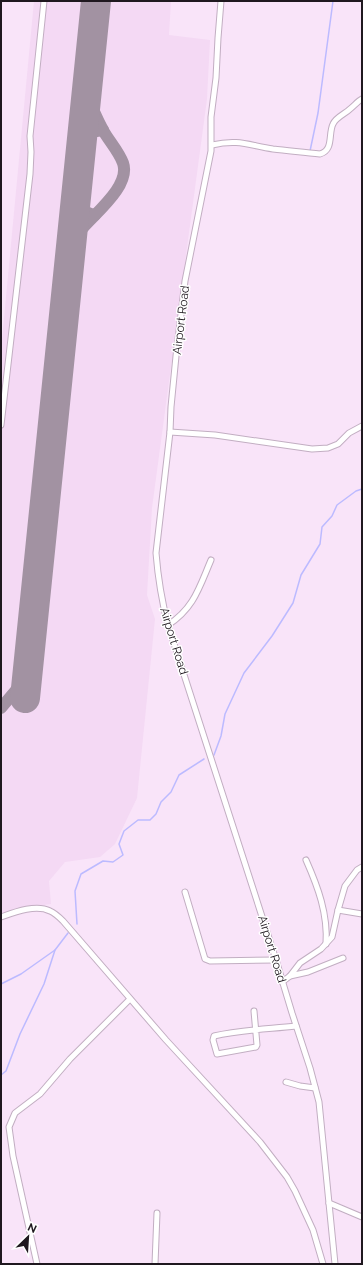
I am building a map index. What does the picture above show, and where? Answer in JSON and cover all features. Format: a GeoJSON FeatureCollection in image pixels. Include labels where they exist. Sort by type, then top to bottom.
{"type":"FeatureCollection","features":[{"type":"Feature","properties":{"kind":"street"},"geometry":{"type":"LineString","coordinates":[[1,425],[30,174],[30,136],[44,1]]}},
{"type":"Feature","properties":{"kind":"street","name":"Airport Road"},"geometry":{"type":"LineString","coordinates":[[221,1],[216,78],[211,117],[212,145],[207,177],[200,204],[185,281],[156,553],[159,581],[168,625],[310,1068],[321,1114],[335,1264]]}},
{"type":"Feature","properties":{"kind":"street"},"geometry":{"type":"LineString","coordinates":[[212,145],[243,142],[285,150],[320,154],[324,153],[328,148],[334,121],[350,110],[362,99]]}},
{"type":"Feature","properties":{"kind":"street"},"geometry":{"type":"LineString","coordinates":[[170,432],[215,435],[312,449],[322,449],[338,444],[349,433],[362,426]]}},
{"type":"Feature","properties":{"kind":"street"},"geometry":{"type":"LineString","coordinates":[[168,625],[179,618],[189,606],[196,594],[210,560]]}},
{"type":"Feature","properties":{"kind":"street"},"geometry":{"type":"LineString","coordinates":[[306,860],[324,909],[327,930],[326,944]]}},
{"type":"Feature","properties":{"kind":"street"},"geometry":{"type":"LineString","coordinates":[[282,982],[290,976],[300,963],[322,949],[333,934],[338,910],[346,886],[357,870],[362,867]]}},
{"type":"Feature","properties":{"kind":"street"},"geometry":{"type":"LineString","coordinates":[[185,892],[205,959],[210,961],[276,960]]}},
{"type":"Feature","properties":{"kind":"street"},"geometry":{"type":"LineString","coordinates":[[1,917],[37,908],[51,911],[63,921],[130,999],[260,1142],[287,1177],[313,1230],[323,1264]]}},
{"type":"Feature","properties":{"kind":"street"},"geometry":{"type":"LineString","coordinates":[[338,910],[362,914]]}},
{"type":"Feature","properties":{"kind":"street"},"geometry":{"type":"LineString","coordinates":[[290,976],[308,972],[343,958]]}},
{"type":"Feature","properties":{"kind":"street"},"geometry":{"type":"LineString","coordinates":[[37,1264],[13,1156],[9,1127],[15,1113],[40,1094],[70,1059],[130,999]]}},
{"type":"Feature","properties":{"kind":"street"},"geometry":{"type":"LineString","coordinates":[[254,1012],[255,1031],[256,1047],[217,1054],[213,1040],[214,1036],[255,1031],[296,1026]]}},
{"type":"Feature","properties":{"kind":"street"},"geometry":{"type":"LineString","coordinates":[[286,1082],[315,1088]]}},
{"type":"Feature","properties":{"kind":"street"},"geometry":{"type":"LineString","coordinates":[[329,1203],[362,1217]]}},
{"type":"Feature","properties":{"kind":"street"},"geometry":{"type":"LineString","coordinates":[[155,1264],[157,1214]]}},
{"type":"Feature","properties":{"kind":"shaded area"},"geometry":{"type":"Polygon","coordinates":[[[34,1],[171,1],[169,35],[210,40],[207,99],[152,508],[147,595],[155,619],[137,798],[115,844],[100,857],[65,862],[49,881],[51,904],[23,908],[1,914],[1,350],[34,1]]]}},
{"type":"Feature","properties":{"kind":"waterway"},"geometry":{"type":"LineString","coordinates":[[310,151],[318,113],[333,1]]}},
{"type":"Feature","properties":{"kind":"waterway"},"geometry":{"type":"LineString","coordinates":[[214,755],[221,736],[225,714],[244,673],[272,636],[293,603],[301,575],[320,544],[322,527],[332,516],[337,505],[356,491],[362,489]]}},
{"type":"Feature","properties":{"kind":"waterway"},"geometry":{"type":"LineString","coordinates":[[77,924],[75,891],[81,874],[103,861],[113,862],[123,855],[119,844],[124,831],[138,820],[150,820],[156,814],[161,802],[171,792],[179,775],[204,759]]}},
{"type":"Feature","properties":{"kind":"waterway"},"geometry":{"type":"LineString","coordinates":[[1,1075],[6,1071],[20,1034],[44,984],[55,950],[68,933]]}},
{"type":"Feature","properties":{"kind":"waterway"},"geometry":{"type":"LineString","coordinates":[[1,984],[21,974],[55,950]]}},
{"type":"Feature","properties":{"kind":"taxiway"},"geometry":{"type":"LineString","coordinates":[[71,249],[81,230],[117,190],[122,181],[124,172],[123,163],[101,127],[87,93]]}},
{"type":"Feature","properties":{"kind":"taxiway"},"geometry":{"type":"LineString","coordinates":[[82,141],[91,133],[103,130]]}},
{"type":"Feature","properties":{"kind":"taxiway"},"geometry":{"type":"LineString","coordinates":[[76,196],[82,209],[95,215]]}},
{"type":"Feature","properties":{"kind":"taxiway"},"geometry":{"type":"LineString","coordinates":[[1,708],[28,676]]}},
{"type":"Feature","properties":{"kind":"runway"},"geometry":{"type":"LineString","coordinates":[[25,698],[96,1]]}}]}
